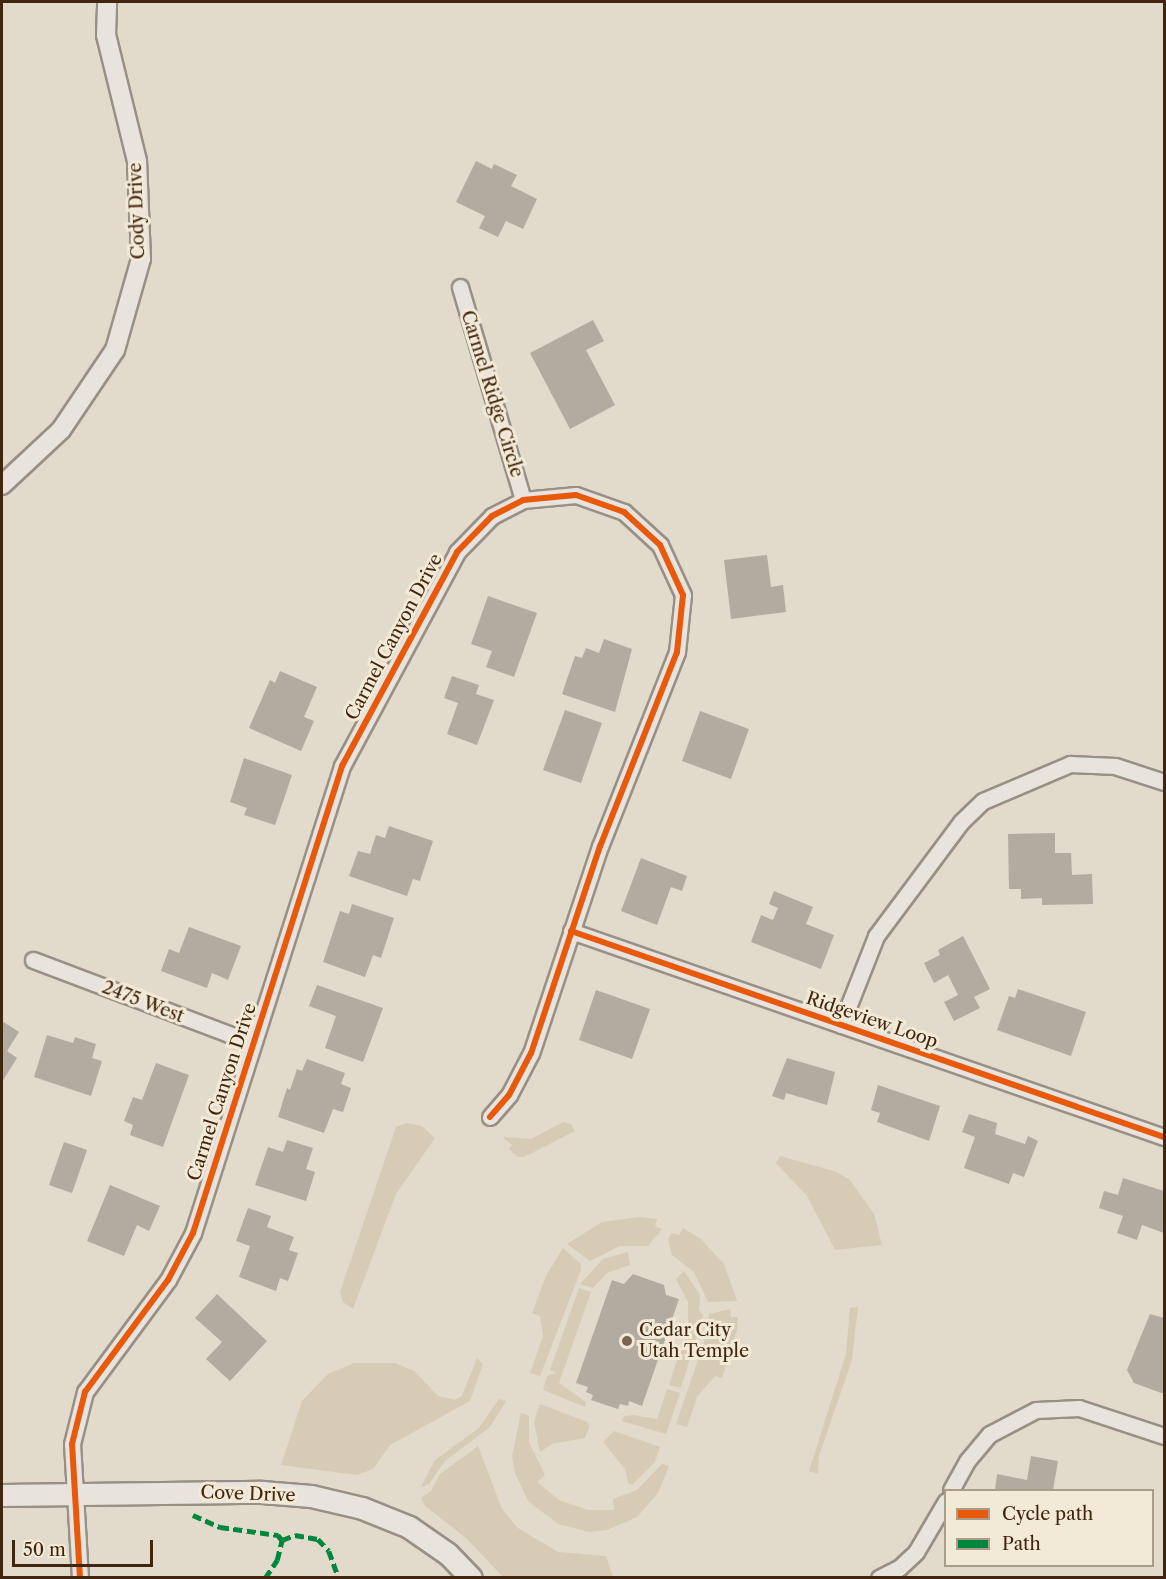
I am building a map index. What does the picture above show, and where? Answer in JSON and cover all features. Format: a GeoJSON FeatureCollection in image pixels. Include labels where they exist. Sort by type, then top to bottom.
{"type":"FeatureCollection","features":[{"type":"Feature","properties":{"kind":"main road","name":"Cove Drive"},"geometry":{"type":"LineString","coordinates":[[2,1495],[72,1492],[262,1492],[337,1501],[409,1527],[448,1554],[471,1578]]}},
{"type":"Feature","properties":{"kind":"street","name":"Cody Drive"},"geometry":{"type":"LineString","coordinates":[[2,485],[61,430],[115,350],[141,259],[136,161],[106,35],[107,2]]}},
{"type":"Feature","properties":{"kind":"street","name":"Carmel Ridge Circle"},"geometry":{"type":"LineString","coordinates":[[460,287],[523,500]]}},
{"type":"Feature","properties":{"kind":"street","name":"Carmel Canyon Drive"},"geometry":{"type":"LineString","coordinates":[[80,1578],[72,1492],[72,1444],[85,1392],[168,1280],[193,1233],[342,766],[457,552],[492,516],[523,500],[576,495],[624,512],[660,545],[683,596],[677,652],[571,931],[531,1053],[508,1095],[490,1117]]}},
{"type":"Feature","properties":{"kind":"street","name":"Ridgeview Loop"},"geometry":{"type":"LineString","coordinates":[[841,1025],[876,936],[961,822],[983,801],[1070,764],[1115,766],[1164,782]]}},
{"type":"Feature","properties":{"kind":"street","name":"Ridgeview Loop"},"geometry":{"type":"LineString","coordinates":[[571,931],[1164,1137]]}},
{"type":"Feature","properties":{"kind":"street","name":"2475 West"},"geometry":{"type":"LineString","coordinates":[[33,960],[253,1043]]}},
{"type":"Feature","properties":{"kind":"street"},"geometry":{"type":"LineString","coordinates":[[952,1489],[967,1461],[990,1434],[1036,1410],[1079,1408],[1164,1436]]}},
{"type":"Feature","properties":{"kind":"street"},"geometry":{"type":"LineString","coordinates":[[879,1578],[899,1568],[916,1552],[944,1503]]}},
{"type":"Feature","properties":{"kind":"shaded area"},"geometry":{"type":"Polygon","coordinates":[[[563,1122],[571,1124],[575,1131],[524,1157],[518,1157],[509,1149],[512,1145],[503,1137],[531,1139],[563,1122]]]}},
{"type":"Feature","properties":{"kind":"shaded area"},"geometry":{"type":"Polygon","coordinates":[[[407,1123],[422,1126],[435,1138],[396,1194],[353,1309],[343,1302],[340,1292],[396,1127],[407,1123]]]}},
{"type":"Feature","properties":{"kind":"shaded area"},"geometry":{"type":"Polygon","coordinates":[[[780,1156],[837,1172],[850,1180],[874,1214],[882,1245],[835,1250],[807,1196],[776,1163],[780,1156]]]}},
{"type":"Feature","properties":{"kind":"shaded area"},"geometry":{"type":"Polygon","coordinates":[[[639,1217],[657,1219],[655,1226],[662,1229],[648,1246],[620,1246],[590,1261],[567,1244],[602,1222],[639,1217]]]}},
{"type":"Feature","properties":{"kind":"shaded area"},"geometry":{"type":"Polygon","coordinates":[[[683,1228],[701,1239],[724,1264],[737,1301],[708,1302],[694,1272],[672,1255],[668,1239],[671,1233],[679,1235],[683,1228]]]}},
{"type":"Feature","properties":{"kind":"shaded area"},"geometry":{"type":"Polygon","coordinates":[[[563,1248],[581,1264],[581,1270],[540,1376],[530,1373],[543,1336],[540,1316],[532,1313],[546,1276],[563,1248]]]}},
{"type":"Feature","properties":{"kind":"shaded area"},"geometry":{"type":"Polygon","coordinates":[[[628,1252],[630,1265],[607,1273],[593,1288],[580,1284],[603,1259],[628,1252]]]}},
{"type":"Feature","properties":{"kind":"shaded area"},"geometry":{"type":"Polygon","coordinates":[[[684,1271],[700,1295],[699,1310],[703,1315],[681,1388],[669,1385],[688,1326],[688,1302],[676,1279],[684,1271]]]}},
{"type":"Feature","properties":{"kind":"shaded area"},"geometry":{"type":"Polygon","coordinates":[[[579,1288],[591,1292],[559,1383],[586,1402],[585,1407],[543,1390],[547,1376],[556,1373],[550,1370],[579,1288]]]}},
{"type":"Feature","properties":{"kind":"shaded area"},"geometry":{"type":"Polygon","coordinates":[[[858,1307],[852,1360],[819,1456],[818,1474],[809,1471],[846,1354],[850,1308],[858,1307]]]}},
{"type":"Feature","properties":{"kind":"shaded area"},"geometry":{"type":"Polygon","coordinates":[[[730,1309],[731,1317],[738,1317],[737,1330],[722,1378],[715,1376],[697,1397],[687,1427],[676,1424],[707,1333],[709,1314],[730,1309]]]}},
{"type":"Feature","properties":{"kind":"shaded area"},"geometry":{"type":"Polygon","coordinates":[[[477,1358],[483,1364],[470,1401],[390,1445],[373,1469],[357,1475],[281,1465],[302,1401],[328,1374],[354,1363],[395,1363],[414,1371],[438,1396],[455,1400],[462,1396],[477,1358]]]}},
{"type":"Feature","properties":{"kind":"shaded area"},"geometry":{"type":"Polygon","coordinates":[[[667,1389],[680,1393],[666,1434],[622,1421],[624,1416],[634,1415],[657,1419],[667,1389]]]}},
{"type":"Feature","properties":{"kind":"shaded area"},"geometry":{"type":"Polygon","coordinates":[[[499,1399],[506,1401],[490,1427],[445,1461],[429,1484],[421,1487],[435,1460],[479,1428],[499,1399]]]}},
{"type":"Feature","properties":{"kind":"shaded area"},"geometry":{"type":"Polygon","coordinates":[[[540,1404],[587,1422],[590,1426],[585,1438],[552,1444],[540,1452],[534,1422],[540,1404]]]}},
{"type":"Feature","properties":{"kind":"shaded area"},"geometry":{"type":"Polygon","coordinates":[[[521,1413],[529,1416],[529,1442],[545,1475],[537,1482],[559,1500],[588,1510],[614,1510],[613,1499],[637,1490],[662,1464],[669,1466],[658,1493],[637,1517],[607,1530],[589,1532],[558,1524],[528,1501],[515,1473],[512,1456],[521,1413]]]}},
{"type":"Feature","properties":{"kind":"shaded area"},"geometry":{"type":"Polygon","coordinates":[[[614,1431],[660,1447],[655,1462],[632,1485],[628,1483],[625,1469],[603,1442],[614,1431]]]}},
{"type":"Feature","properties":{"kind":"shaded area"},"geometry":{"type":"Polygon","coordinates":[[[478,1446],[502,1509],[518,1528],[558,1552],[606,1556],[613,1577],[503,1577],[466,1538],[425,1506],[421,1498],[431,1491],[440,1474],[478,1446]]]}},
{"type":"Feature","properties":{"kind":"building"},"geometry":{"type":"Polygon","coordinates":[[[476,161],[492,169],[494,164],[517,175],[511,186],[537,199],[523,229],[506,221],[498,237],[479,228],[485,216],[456,202],[476,161]]]}},
{"type":"Feature","properties":{"kind":"building"},"geometry":{"type":"Polygon","coordinates":[[[593,320],[604,341],[586,350],[615,405],[570,429],[530,353],[593,320]]]}},
{"type":"Feature","properties":{"kind":"building"},"geometry":{"type":"Polygon","coordinates":[[[767,555],[771,587],[783,585],[786,612],[731,619],[724,560],[767,555]]]}},
{"type":"Feature","properties":{"kind":"building"},"geometry":{"type":"Polygon","coordinates":[[[488,596],[537,613],[514,677],[486,667],[492,651],[471,644],[488,596]]]}},
{"type":"Feature","properties":{"kind":"building"},"geometry":{"type":"Polygon","coordinates":[[[604,639],[632,649],[615,712],[562,694],[575,656],[582,658],[586,648],[599,653],[604,639]]]}},
{"type":"Feature","properties":{"kind":"building"},"geometry":{"type":"Polygon","coordinates":[[[280,671],[317,687],[304,717],[314,721],[301,751],[249,728],[270,680],[275,683],[280,671]]]}},
{"type":"Feature","properties":{"kind":"building"},"geometry":{"type":"Polygon","coordinates":[[[452,676],[479,685],[476,694],[494,700],[477,745],[447,734],[458,703],[444,698],[452,676]]]}},
{"type":"Feature","properties":{"kind":"building"},"geometry":{"type":"Polygon","coordinates":[[[565,710],[602,723],[581,783],[543,770],[565,710]]]}},
{"type":"Feature","properties":{"kind":"building"},"geometry":{"type":"Polygon","coordinates":[[[700,711],[749,729],[731,779],[682,761],[700,711]]]}},
{"type":"Feature","properties":{"kind":"building"},"geometry":{"type":"Polygon","coordinates":[[[244,758],[292,775],[275,825],[244,815],[247,808],[230,802],[244,758]]]}},
{"type":"Feature","properties":{"kind":"building"},"geometry":{"type":"Polygon","coordinates":[[[389,826],[433,841],[420,881],[413,879],[407,896],[349,876],[358,851],[370,854],[376,835],[385,838],[389,826]]]}},
{"type":"Feature","properties":{"kind":"building"},"geometry":{"type":"Polygon","coordinates":[[[1055,833],[1055,853],[1071,853],[1072,875],[1092,874],[1093,904],[1042,905],[1042,898],[1021,899],[1021,889],[1009,889],[1008,834],[1055,833]]]}},
{"type":"Feature","properties":{"kind":"building"},"geometry":{"type":"Polygon","coordinates":[[[641,858],[687,876],[682,891],[671,887],[657,925],[621,911],[641,858]]]}},
{"type":"Feature","properties":{"kind":"building"},"geometry":{"type":"Polygon","coordinates":[[[774,891],[813,907],[806,924],[834,935],[821,969],[751,942],[761,915],[773,920],[778,908],[769,904],[774,891]]]}},
{"type":"Feature","properties":{"kind":"building"},"geometry":{"type":"Polygon","coordinates":[[[352,904],[394,918],[381,958],[373,955],[365,977],[323,962],[340,911],[349,914],[352,904]]]}},
{"type":"Feature","properties":{"kind":"building"},"geometry":{"type":"Polygon","coordinates":[[[189,927],[241,946],[228,980],[212,973],[207,988],[161,971],[169,949],[179,953],[189,927]]]}},
{"type":"Feature","properties":{"kind":"building"},"geometry":{"type":"Polygon","coordinates":[[[963,936],[990,989],[974,997],[980,1008],[954,1021],[944,1002],[958,995],[948,975],[934,983],[924,963],[940,955],[938,950],[963,936]]]}},
{"type":"Feature","properties":{"kind":"building"},"geometry":{"type":"Polygon","coordinates":[[[317,985],[383,1008],[363,1062],[325,1048],[336,1016],[309,1006],[317,985]]]}},
{"type":"Feature","properties":{"kind":"building"},"geometry":{"type":"Polygon","coordinates":[[[1018,989],[1086,1012],[1071,1056],[997,1030],[1009,996],[1015,998],[1018,989]]]}},
{"type":"Feature","properties":{"kind":"building"},"geometry":{"type":"Polygon","coordinates":[[[596,990],[650,1009],[632,1059],[579,1040],[596,990]]]}},
{"type":"Feature","properties":{"kind":"building"},"geometry":{"type":"Polygon","coordinates":[[[2,1021],[19,1032],[7,1051],[17,1058],[2,1082],[2,1021]]]}},
{"type":"Feature","properties":{"kind":"building"},"geometry":{"type":"Polygon","coordinates":[[[47,1035],[73,1043],[75,1037],[96,1044],[92,1058],[102,1061],[91,1096],[34,1077],[47,1035]]]}},
{"type":"Feature","properties":{"kind":"building"},"geometry":{"type":"Polygon","coordinates":[[[787,1058],[835,1072],[827,1105],[786,1093],[784,1100],[772,1096],[787,1058]]]}},
{"type":"Feature","properties":{"kind":"building"},"geometry":{"type":"Polygon","coordinates":[[[307,1059],[345,1073],[341,1084],[351,1088],[343,1112],[333,1109],[324,1133],[278,1117],[287,1088],[290,1090],[297,1069],[302,1071],[307,1059]]]}},
{"type":"Feature","properties":{"kind":"building"},"geometry":{"type":"Polygon","coordinates":[[[156,1063],[189,1075],[163,1147],[130,1135],[133,1125],[124,1121],[133,1097],[142,1100],[156,1063]]]}},
{"type":"Feature","properties":{"kind":"building"},"geometry":{"type":"Polygon","coordinates":[[[878,1085],[940,1106],[929,1141],[877,1122],[880,1113],[871,1110],[878,1085]]]}},
{"type":"Feature","properties":{"kind":"building"},"geometry":{"type":"Polygon","coordinates":[[[969,1114],[997,1123],[995,1134],[1025,1144],[1028,1136],[1038,1141],[1024,1177],[1013,1173],[1009,1184],[964,1168],[975,1137],[962,1132],[969,1114]]]}},
{"type":"Feature","properties":{"kind":"building"},"geometry":{"type":"Polygon","coordinates":[[[287,1140],[313,1148],[306,1169],[315,1172],[306,1201],[255,1185],[268,1147],[283,1152],[287,1140]]]}},
{"type":"Feature","properties":{"kind":"building"},"geometry":{"type":"Polygon","coordinates":[[[64,1142],[87,1150],[72,1193],[49,1185],[64,1142]]]}},
{"type":"Feature","properties":{"kind":"building"},"geometry":{"type":"Polygon","coordinates":[[[1123,1178],[1164,1191],[1164,1233],[1142,1225],[1137,1240],[1117,1233],[1123,1216],[1099,1208],[1104,1191],[1118,1195],[1123,1178]]]}},
{"type":"Feature","properties":{"kind":"building"},"geometry":{"type":"Polygon","coordinates":[[[110,1185],[160,1206],[149,1231],[137,1225],[124,1256],[87,1241],[110,1185]]]}},
{"type":"Feature","properties":{"kind":"building"},"geometry":{"type":"Polygon","coordinates":[[[248,1208],[271,1216],[267,1227],[294,1237],[289,1250],[298,1253],[288,1281],[280,1278],[276,1291],[239,1277],[250,1246],[236,1241],[248,1208]]]}},
{"type":"Feature","properties":{"kind":"building","name":"Cedar City Utah Temple"},"geometry":{"type":"Polygon","coordinates":[[[633,1274],[664,1285],[666,1295],[679,1299],[642,1406],[629,1401],[628,1406],[620,1404],[618,1409],[591,1400],[593,1395],[586,1392],[588,1387],[576,1383],[612,1280],[624,1284],[633,1274]]]}},
{"type":"Feature","properties":{"kind":"building"},"geometry":{"type":"Polygon","coordinates":[[[217,1294],[267,1341],[230,1381],[206,1359],[222,1342],[195,1318],[217,1294]]]}},
{"type":"Feature","properties":{"kind":"building"},"geometry":{"type":"Polygon","coordinates":[[[1150,1314],[1164,1318],[1164,1394],[1134,1383],[1127,1370],[1150,1314]]]}},
{"type":"Feature","properties":{"kind":"building"},"geometry":{"type":"Polygon","coordinates":[[[1031,1456],[1058,1461],[1053,1489],[995,1489],[997,1474],[1027,1480],[1031,1456]]]}},
{"type":"Feature","properties":{"kind":"marked path"},"geometry":{"type":"LineString","coordinates":[[193,1515],[220,1527],[278,1535],[282,1540],[295,1535],[318,1539],[329,1551],[339,1578]]}},
{"type":"Feature","properties":{"kind":"marked path"},"geometry":{"type":"LineString","coordinates":[[265,1578],[277,1560],[282,1540]]}},
{"type":"Feature","properties":{"kind":"cycle path"},"geometry":{"type":"LineString","coordinates":[[80,1578],[72,1444],[85,1392],[168,1280],[193,1233],[342,766],[457,552],[492,516],[523,500],[576,495],[624,512],[660,545],[683,595],[677,652],[600,846],[531,1053],[509,1095],[490,1117]]}},
{"type":"Feature","properties":{"kind":"cycle path"},"geometry":{"type":"LineString","coordinates":[[571,931],[1164,1137]]}},
{"type":"Feature","properties":{"kind":"place","name":"Cedar City Utah Temple"},"geometry":{"type":"Point","coordinates":[627,1341]}}]}
